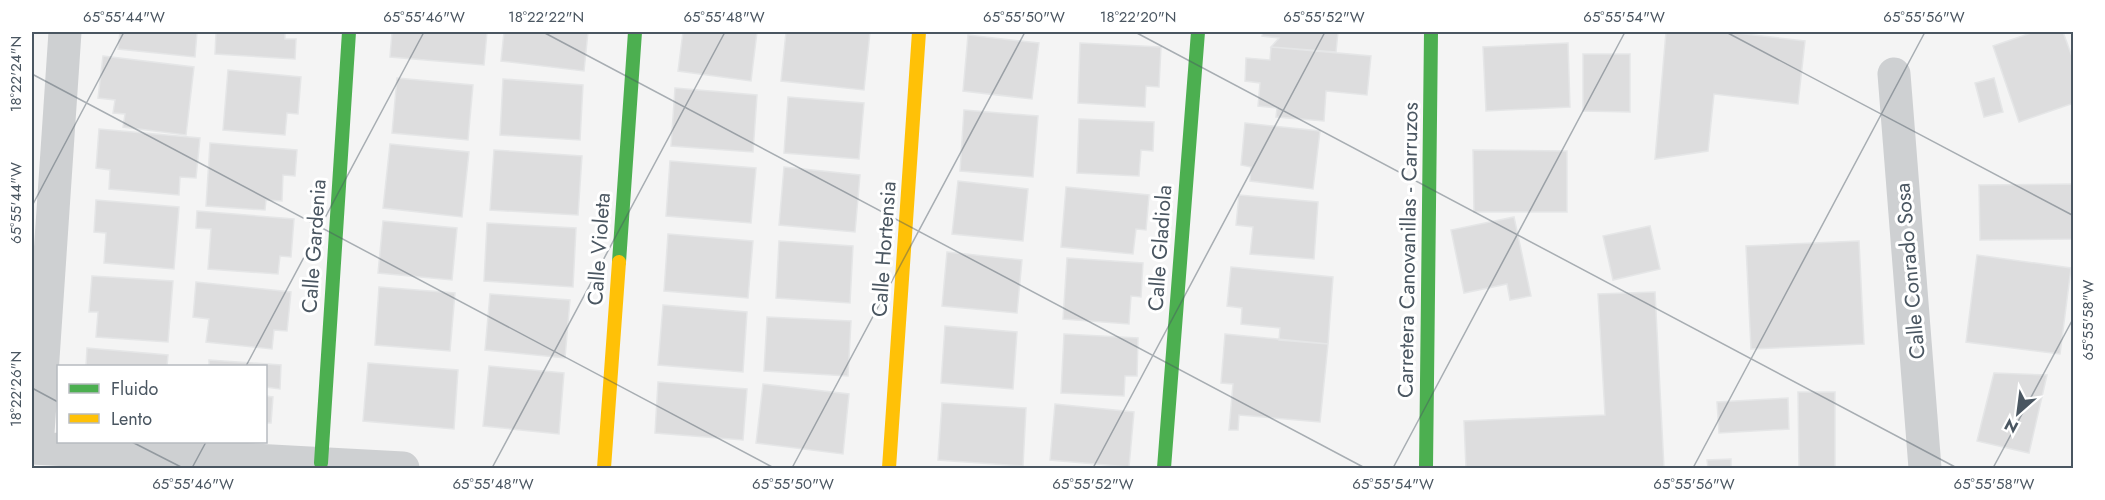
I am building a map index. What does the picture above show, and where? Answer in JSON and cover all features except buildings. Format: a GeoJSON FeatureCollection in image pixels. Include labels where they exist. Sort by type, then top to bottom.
{"type":"FeatureCollection","features":[{"type":"Feature","properties":{"kind":"street"},"geometry":{"type":"LineString","coordinates":[[65,32],[34,448],[403,468]]}},
{"type":"Feature","properties":{"kind":"street","name":"Calle Gardenia"},"geometry":{"type":"LineString","coordinates":[[321,463],[349,32]]}},
{"type":"Feature","properties":{"kind":"street","name":"Calle Violeta"},"geometry":{"type":"LineString","coordinates":[[604,468],[635,32]]}},
{"type":"Feature","properties":{"kind":"street","name":"Calle Hortensia"},"geometry":{"type":"LineString","coordinates":[[889,468],[919,32]]}},
{"type":"Feature","properties":{"kind":"street","name":"Calle Gladiola"},"geometry":{"type":"LineString","coordinates":[[1164,468],[1198,32]]}},
{"type":"Feature","properties":{"kind":"street","name":"Carretera Canovanillas - Carruzos"},"geometry":{"type":"LineString","coordinates":[[1426,468],[1431,32]]}},
{"type":"Feature","properties":{"kind":"street","name":"Calle Conrado Sosa"},"geometry":{"type":"LineString","coordinates":[[1894,74],[1925,468]]}},
{"type":"Feature","properties":{"kind":"traffic: fast"},"geometry":{"type":"LineString","coordinates":[[321,463],[349,32]]}},
{"type":"Feature","properties":{"kind":"traffic: fast"},"geometry":{"type":"LineString","coordinates":[[619,262],[635,32]]}},
{"type":"Feature","properties":{"kind":"traffic: fast"},"geometry":{"type":"LineString","coordinates":[[1164,468],[1198,32]]}},
{"type":"Feature","properties":{"kind":"traffic: fast"},"geometry":{"type":"LineString","coordinates":[[1426,468],[1431,32]]}},
{"type":"Feature","properties":{"kind":"traffic: slow"},"geometry":{"type":"LineString","coordinates":[[889,468],[919,32]]}},
{"type":"Feature","properties":{"kind":"traffic: slow"},"geometry":{"type":"LineString","coordinates":[[604,468],[619,262]]}}]}
